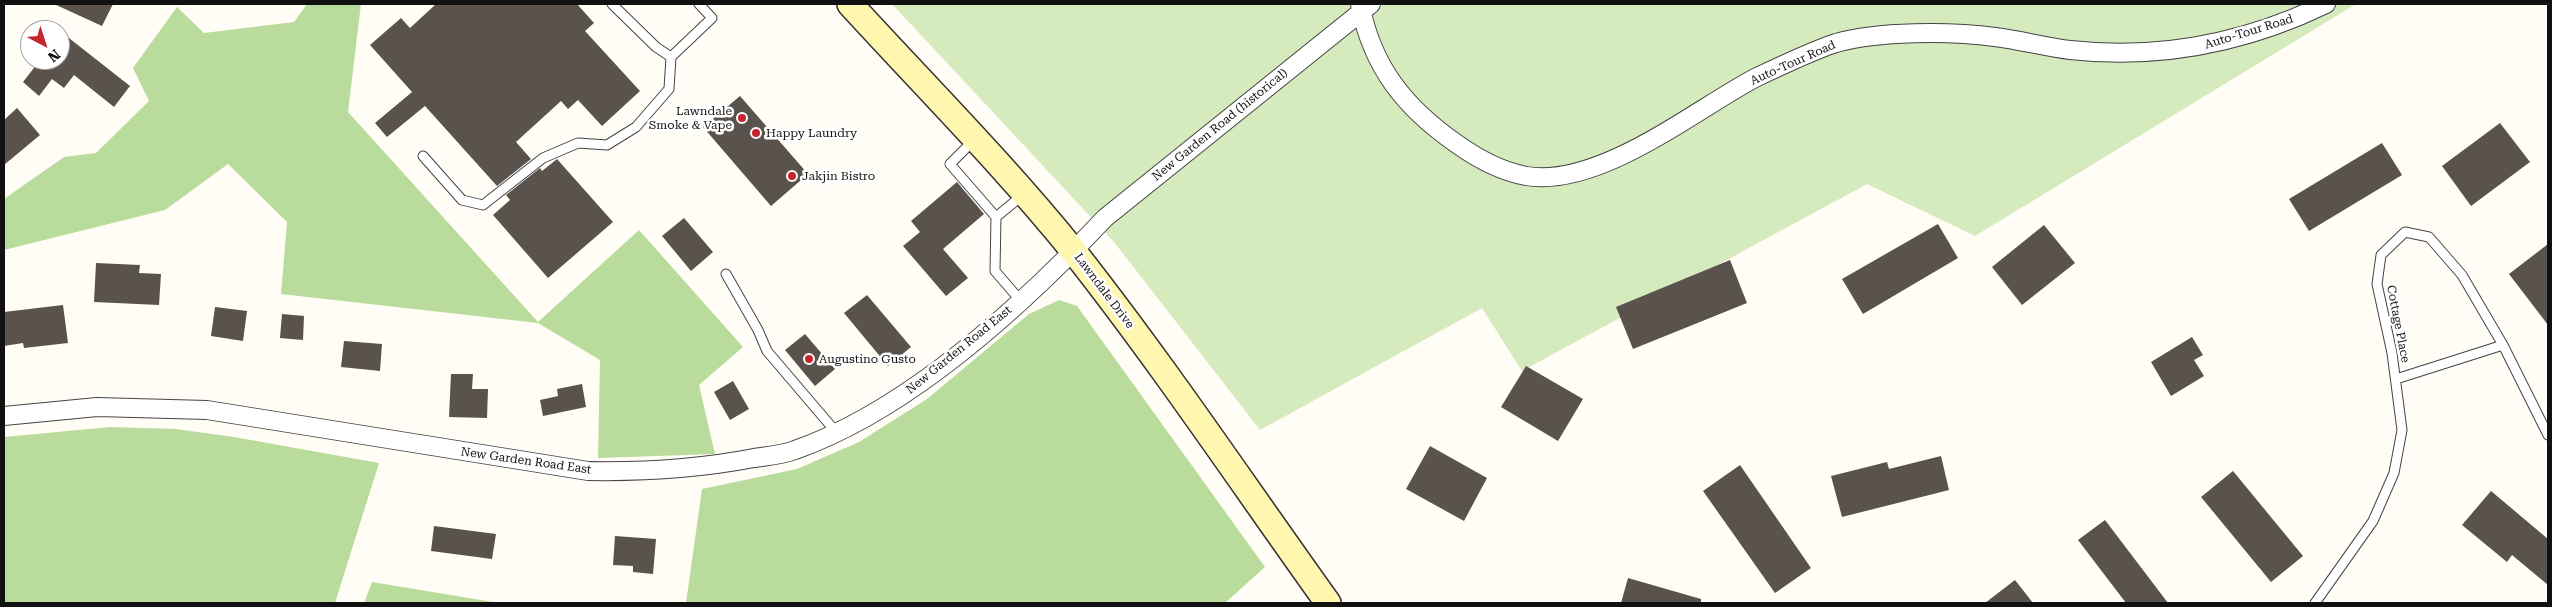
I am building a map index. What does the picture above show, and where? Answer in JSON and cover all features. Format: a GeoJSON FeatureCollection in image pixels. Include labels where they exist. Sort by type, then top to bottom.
{"type":"FeatureCollection","features":[{"type":"Feature","properties":{"kind":"main road","name":"Lawndale Drive"},"geometry":{"type":"LineString","coordinates":[[850,4],[1024,194],[1074,252],[1129,324],[1328,603]]}},
{"type":"Feature","properties":{"kind":"street","name":"Auto-Tour Road"},"geometry":{"type":"LineString","coordinates":[[1364,7],[1379,61],[1394,87],[1415,112],[1473,155],[1504,171],[1530,176],[1563,175],[1598,165],[1641,146],[1756,78],[1836,43],[1886,35],[1944,34],[1992,37],[2072,50],[2149,53],[2204,47],[2294,19],[2326,4]]}},
{"type":"Feature","properties":{"kind":"street","name":"New Garden Road (historical)"},"geometry":{"type":"LineString","coordinates":[[1074,252],[1105,218],[1364,7]]}},
{"type":"Feature","properties":{"kind":"street","name":"New Garden Road East"},"geometry":{"type":"LineString","coordinates":[[4,416],[97,407],[207,410],[588,471],[645,472],[705,468],[794,451],[864,420],[914,388],[1020,300],[1074,252]]}},
{"type":"Feature","properties":{"kind":"lane"},"geometry":{"type":"LineString","coordinates":[[612,4],[656,47],[671,57]]}},
{"type":"Feature","properties":{"kind":"lane"},"geometry":{"type":"LineString","coordinates":[[422,156],[462,200],[483,205],[543,158],[578,143],[607,145],[636,127],[669,89],[671,57],[712,18],[700,4]]}},
{"type":"Feature","properties":{"kind":"lane"},"geometry":{"type":"LineString","coordinates":[[974,139],[950,164],[996,217],[995,271],[1020,300]]}},
{"type":"Feature","properties":{"kind":"lane"},"geometry":{"type":"LineString","coordinates":[[996,217],[1024,194]]}},
{"type":"Feature","properties":{"kind":"lane","name":"Cottage Place"},"geometry":{"type":"LineString","coordinates":[[2315,603],[2373,521],[2394,473],[2402,430],[2396,379],[2377,284],[2381,255],[2405,232],[2429,237],[2462,275],[2503,345],[2548,435]]}},
{"type":"Feature","properties":{"kind":"lane"},"geometry":{"type":"LineString","coordinates":[[726,274],[767,351],[836,432]]}},
{"type":"Feature","properties":{"kind":"lane"},"geometry":{"type":"LineString","coordinates":[[2396,379],[2503,345]]}},
{"type":"Feature","properties":{"kind":"green space"},"geometry":{"type":"Polygon","coordinates":[[[307,4],[361,4],[348,112],[538,322],[639,230],[743,347],[699,385],[715,454],[598,458],[600,360],[538,323],[281,294],[287,222],[228,164],[165,210],[4,250],[4,199],[64,157],[96,153],[149,101],[133,68],[177,7],[204,33],[294,22],[307,4]]]}},
{"type":"Feature","properties":{"kind":"green space"},"geometry":{"type":"Polygon","coordinates":[[[892,4],[2356,4],[1975,236],[1867,184],[1522,371],[1482,308],[1260,430],[1114,242],[892,4]]]}},
{"type":"Feature","properties":{"kind":"green space"},"geometry":{"type":"Polygon","coordinates":[[[1059,300],[1077,306],[1265,567],[1225,603],[686,603],[702,489],[797,469],[859,442],[927,399],[1029,314],[1059,300]]]}},
{"type":"Feature","properties":{"kind":"green space"},"geometry":{"type":"Polygon","coordinates":[[[110,427],[176,429],[234,437],[379,463],[335,603],[4,603],[4,437],[110,427]]]}},
{"type":"Feature","properties":{"kind":"green space"},"geometry":{"type":"Polygon","coordinates":[[[372,582],[499,603],[364,603],[372,582]]]}},
{"type":"Feature","properties":{"kind":"building"},"geometry":{"type":"Polygon","coordinates":[[[54,4],[113,4],[102,26],[54,4]]]}},
{"type":"Feature","properties":{"kind":"building"},"geometry":{"type":"Polygon","coordinates":[[[436,4],[577,4],[594,23],[585,31],[640,91],[602,126],[578,100],[568,109],[561,101],[516,142],[531,159],[497,186],[425,106],[387,137],[375,123],[412,92],[370,45],[401,18],[410,28],[436,4]]]}},
{"type":"Feature","properties":{"kind":"building"},"geometry":{"type":"Polygon","coordinates":[[[70,39],[130,86],[114,107],[74,75],[64,88],[52,79],[39,96],[23,82],[32,70],[70,70],[70,39]]]}},
{"type":"Feature","properties":{"kind":"building"},"geometry":{"type":"Polygon","coordinates":[[[740,96],[808,174],[771,206],[703,127],[740,96]]]}},
{"type":"Feature","properties":{"kind":"building"},"geometry":{"type":"Polygon","coordinates":[[[17,108],[40,135],[4,165],[4,120],[17,108]]]}},
{"type":"Feature","properties":{"kind":"building"},"geometry":{"type":"Polygon","coordinates":[[[2500,123],[2530,162],[2471,206],[2442,166],[2500,123]]]}},
{"type":"Feature","properties":{"kind":"building"},"geometry":{"type":"Polygon","coordinates":[[[2382,143],[2402,175],[2309,231],[2289,199],[2382,143]]]}},
{"type":"Feature","properties":{"kind":"building"},"geometry":{"type":"Polygon","coordinates":[[[557,159],[613,222],[548,278],[493,215],[510,200],[506,195],[540,168],[542,171],[557,159]]]}},
{"type":"Feature","properties":{"kind":"building"},"geometry":{"type":"Polygon","coordinates":[[[957,182],[984,214],[943,249],[968,278],[946,296],[903,246],[920,232],[911,221],[957,182]]]}},
{"type":"Feature","properties":{"kind":"building"},"geometry":{"type":"Polygon","coordinates":[[[684,218],[713,252],[691,271],[662,236],[684,218]]]}},
{"type":"Feature","properties":{"kind":"building"},"geometry":{"type":"Polygon","coordinates":[[[1938,224],[1958,258],[1863,314],[1842,279],[1938,224]]]}},
{"type":"Feature","properties":{"kind":"building"},"geometry":{"type":"Polygon","coordinates":[[[2044,225],[2075,263],[2022,305],[1992,267],[2044,225]]]}},
{"type":"Feature","properties":{"kind":"building"},"geometry":{"type":"Polygon","coordinates":[[[2548,244],[2548,325],[2509,274],[2548,244]]]}},
{"type":"Feature","properties":{"kind":"building"},"geometry":{"type":"Polygon","coordinates":[[[1730,260],[1747,303],[1633,349],[1616,307],[1730,260]]]}},
{"type":"Feature","properties":{"kind":"building"},"geometry":{"type":"Polygon","coordinates":[[[96,263],[140,265],[139,273],[161,274],[159,305],[94,302],[96,263]]]}},
{"type":"Feature","properties":{"kind":"building"},"geometry":{"type":"Polygon","coordinates":[[[867,295],[911,347],[888,366],[844,313],[867,295]]]}},
{"type":"Feature","properties":{"kind":"building"},"geometry":{"type":"Polygon","coordinates":[[[63,305],[68,343],[24,348],[23,343],[4,346],[4,312],[63,305]]]}},
{"type":"Feature","properties":{"kind":"building"},"geometry":{"type":"Polygon","coordinates":[[[215,307],[247,311],[243,341],[211,336],[215,307]]]}},
{"type":"Feature","properties":{"kind":"building"},"geometry":{"type":"Polygon","coordinates":[[[282,314],[304,316],[303,340],[280,338],[282,314]]]}},
{"type":"Feature","properties":{"kind":"building"},"geometry":{"type":"Polygon","coordinates":[[[805,334],[835,369],[815,386],[785,350],[805,334]]]}},
{"type":"Feature","properties":{"kind":"building"},"geometry":{"type":"Polygon","coordinates":[[[2192,337],[2203,355],[2194,360],[2204,376],[2171,396],[2151,362],[2192,337]]]}},
{"type":"Feature","properties":{"kind":"building"},"geometry":{"type":"Polygon","coordinates":[[[344,341],[382,344],[380,371],[341,367],[344,341]]]}},
{"type":"Feature","properties":{"kind":"building"},"geometry":{"type":"Polygon","coordinates":[[[1526,366],[1583,399],[1558,441],[1501,407],[1526,366]]]}},
{"type":"Feature","properties":{"kind":"building"},"geometry":{"type":"Polygon","coordinates":[[[451,374],[473,374],[472,389],[488,389],[487,418],[449,417],[451,374]]]}},
{"type":"Feature","properties":{"kind":"building"},"geometry":{"type":"Polygon","coordinates":[[[733,381],[749,409],[730,420],[714,392],[733,381]]]}},
{"type":"Feature","properties":{"kind":"building"},"geometry":{"type":"Polygon","coordinates":[[[582,384],[586,407],[543,416],[540,400],[558,396],[557,389],[582,384]]]}},
{"type":"Feature","properties":{"kind":"building"},"geometry":{"type":"Polygon","coordinates":[[[1430,446],[1487,478],[1464,521],[1406,489],[1430,446]]]}},
{"type":"Feature","properties":{"kind":"building"},"geometry":{"type":"Polygon","coordinates":[[[1941,456],[1949,490],[1842,517],[1831,476],[1887,462],[1889,469],[1941,456]]]}},
{"type":"Feature","properties":{"kind":"building"},"geometry":{"type":"Polygon","coordinates":[[[1740,465],[1811,568],[1775,593],[1703,491],[1740,465]]]}},
{"type":"Feature","properties":{"kind":"building"},"geometry":{"type":"Polygon","coordinates":[[[2233,471],[2303,556],[2271,582],[2201,497],[2233,471]]]}},
{"type":"Feature","properties":{"kind":"building"},"geometry":{"type":"Polygon","coordinates":[[[2491,491],[2548,539],[2548,585],[2512,555],[2507,562],[2462,525],[2491,491]]]}},
{"type":"Feature","properties":{"kind":"building"},"geometry":{"type":"Polygon","coordinates":[[[2105,520],[2168,603],[2126,603],[2078,540],[2105,520]]]}},
{"type":"Feature","properties":{"kind":"building"},"geometry":{"type":"Polygon","coordinates":[[[434,526],[496,534],[492,559],[431,551],[434,526]]]}},
{"type":"Feature","properties":{"kind":"building"},"geometry":{"type":"Polygon","coordinates":[[[615,536],[656,539],[653,574],[633,572],[633,566],[613,565],[615,536]]]}},
{"type":"Feature","properties":{"kind":"building"},"geometry":{"type":"Polygon","coordinates":[[[1628,578],[1701,599],[1701,603],[1621,603],[1628,578]]]}},
{"type":"Feature","properties":{"kind":"building"},"geometry":{"type":"Polygon","coordinates":[[[2015,580],[2033,603],[1985,603],[2015,580]]]}},
{"type":"Feature","properties":{"kind":"place","name":"Lawndale Smoke & Vape"},"geometry":{"type":"Point","coordinates":[742,118]}},
{"type":"Feature","properties":{"kind":"place","name":"Happy Laundry"},"geometry":{"type":"Point","coordinates":[756,133]}},
{"type":"Feature","properties":{"kind":"place","name":"Jakjin Bistro"},"geometry":{"type":"Point","coordinates":[792,176]}},
{"type":"Feature","properties":{"kind":"place","name":"Augustino Gusto"},"geometry":{"type":"Point","coordinates":[809,359]}}]}
